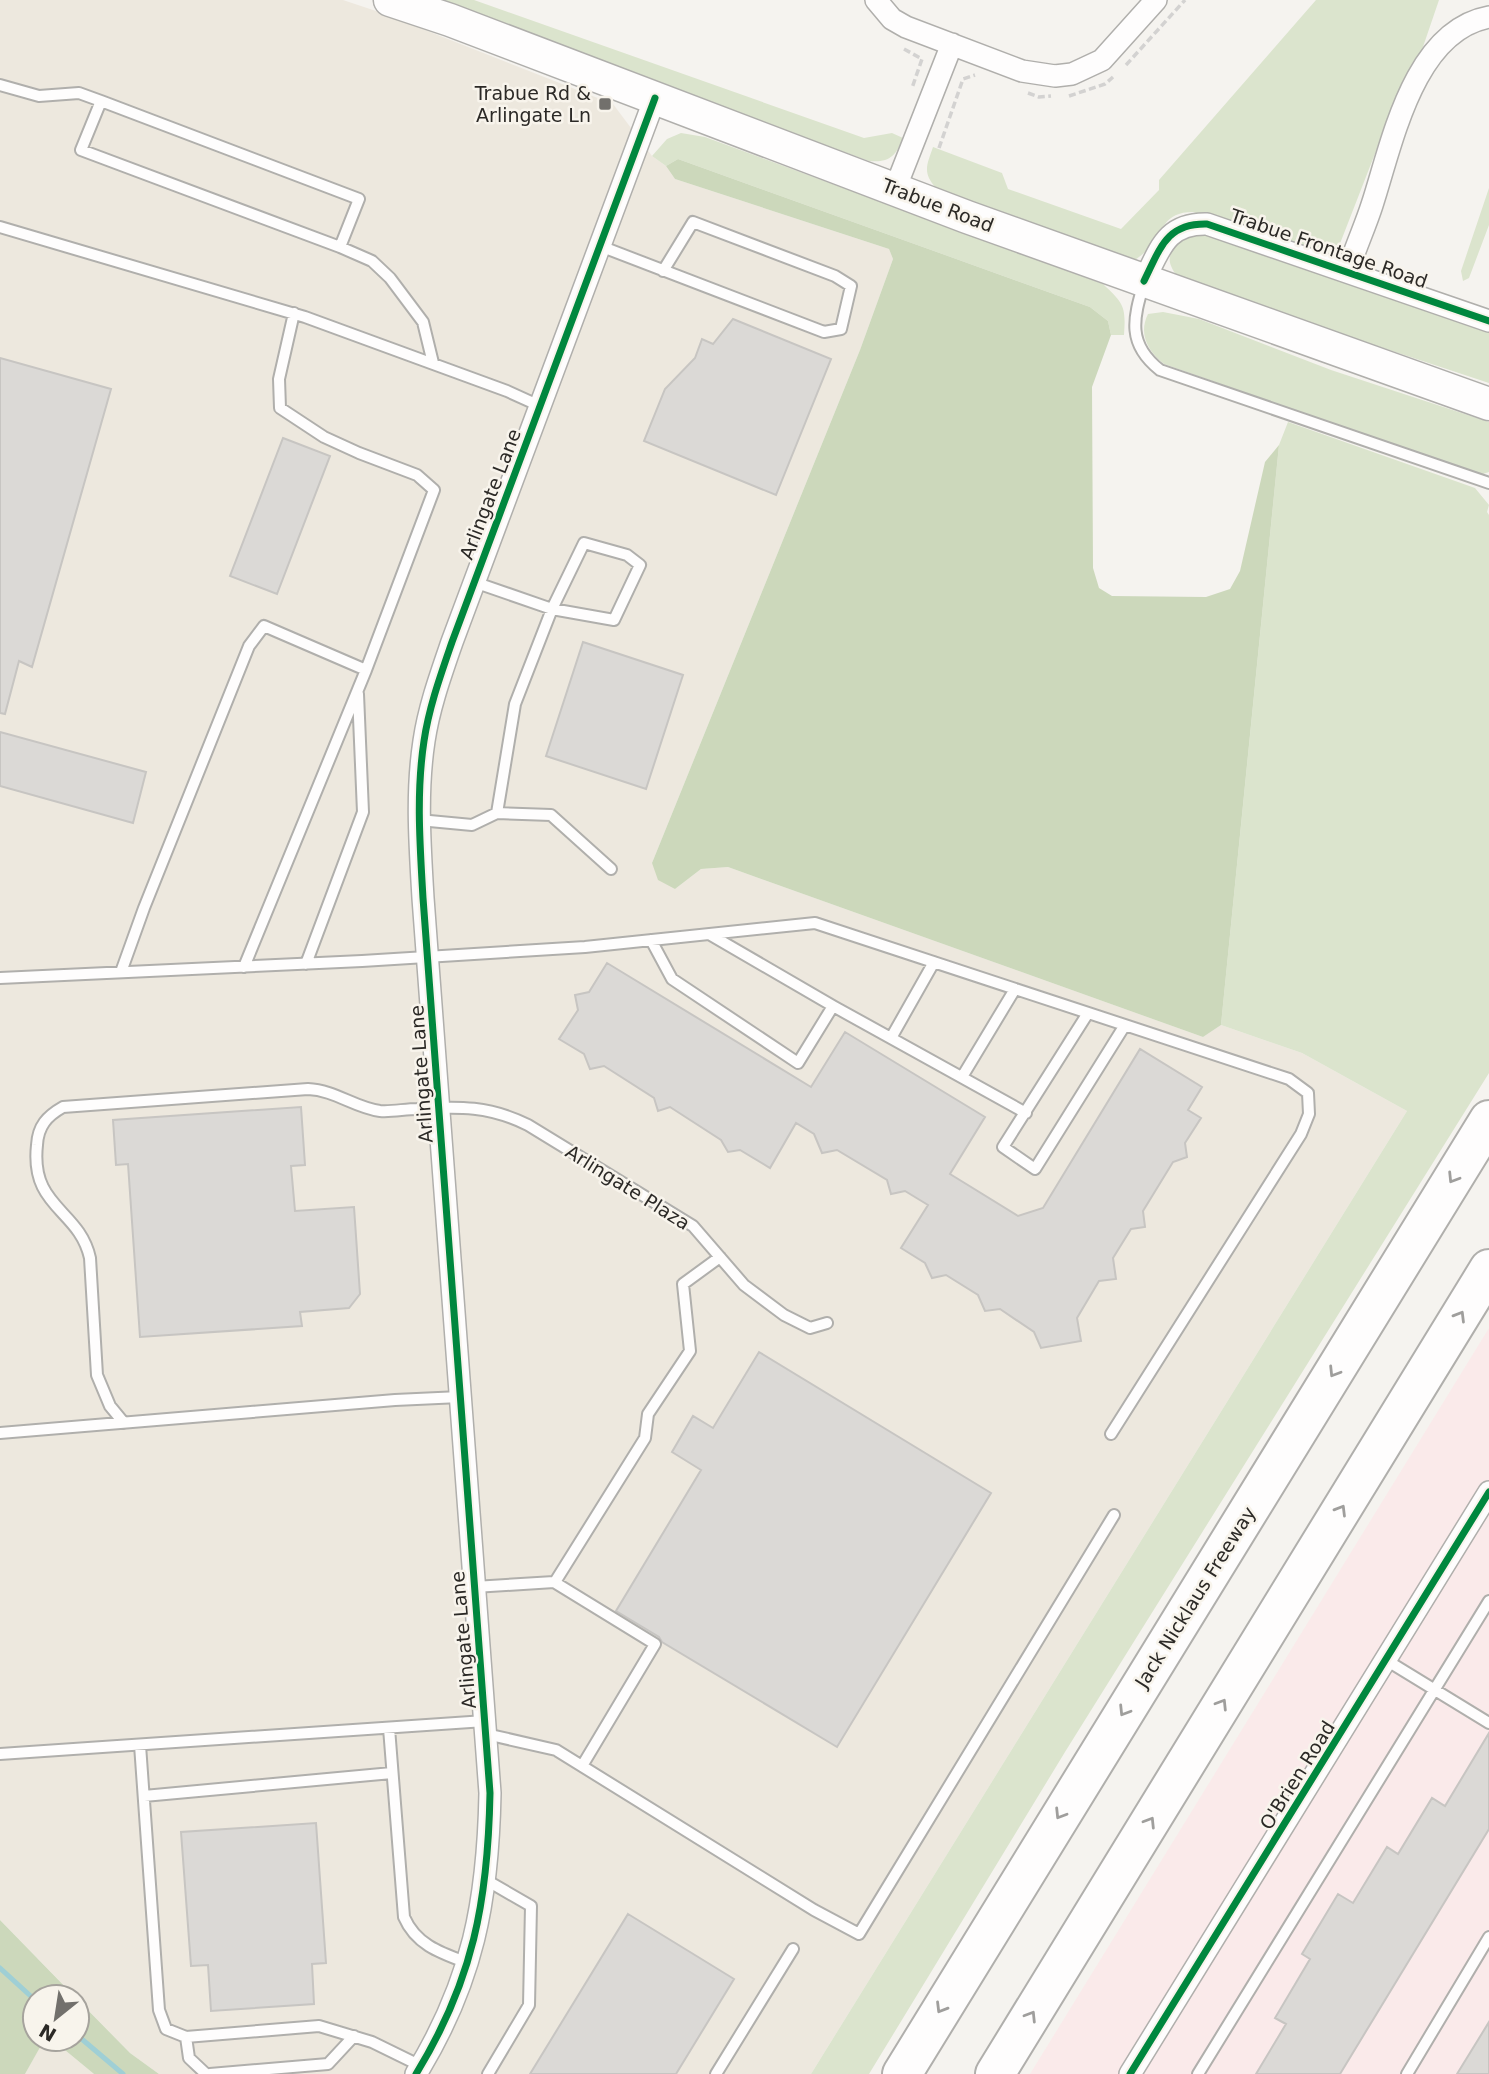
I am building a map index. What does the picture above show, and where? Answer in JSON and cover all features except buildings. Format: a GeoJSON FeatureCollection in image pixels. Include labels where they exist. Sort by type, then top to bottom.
{"type":"FeatureCollection","features":[{"type":"Feature","properties":{"kind":"highway","name":"Jack Nicklaus Freeway"},"geometry":{"type":"LineString","coordinates":[[902,2074],[1489,1120]]}},
{"type":"Feature","properties":{"kind":"highway"},"geometry":{"type":"LineString","coordinates":[[995,2074],[1489,1269]]}},
{"type":"Feature","properties":{"kind":"main road","name":"Trabue Road"},"geometry":{"type":"LineString","coordinates":[[390,0],[1144,281],[1489,404]]}},
{"type":"Feature","properties":{"kind":"street"},"geometry":{"type":"LineString","coordinates":[[876,0],[892,19],[1030,73],[1055,76],[1072,74],[1101,60],[1156,0]]}},
{"type":"Feature","properties":{"kind":"street"},"geometry":{"type":"LineString","coordinates":[[1348,271],[1412,85],[1437,48],[1456,32],[1489,17]]}},
{"type":"Feature","properties":{"kind":"street"},"geometry":{"type":"LineString","coordinates":[[895,189],[952,44]]}},
{"type":"Feature","properties":{"kind":"street","name":"Arlingate Lane"},"geometry":{"type":"LineString","coordinates":[[418,2070],[453,2004],[468,1963],[486,1880],[489,1793],[427,956],[419,780],[424,739],[435,690],[655,98]]}},
{"type":"Feature","properties":{"kind":"street","name":"Trabue Frontage Road"},"geometry":{"type":"LineString","coordinates":[[1144,281],[1162,245],[1185,225],[1196,223],[1219,226],[1489,321]]}},
{"type":"Feature","properties":{"kind":"street","name":"O'Brien Road"},"geometry":{"type":"LineString","coordinates":[[1130,2074],[1489,1492]]}},
{"type":"Feature","properties":{"kind":"lane"},"geometry":{"type":"LineString","coordinates":[[0,85],[39,96],[79,93],[359,199],[340,247]]}},
{"type":"Feature","properties":{"kind":"lane"},"geometry":{"type":"LineString","coordinates":[[101,101],[81,150],[372,261],[390,278],[423,322],[432,363]]}},
{"type":"Feature","properties":{"kind":"lane"},"geometry":{"type":"LineString","coordinates":[[600,246],[663,271],[824,332],[841,329],[851,286],[835,276],[692,222],[663,271]]}},
{"type":"Feature","properties":{"kind":"lane"},"geometry":{"type":"LineString","coordinates":[[0,227],[294,313],[507,391],[540,406]]}},
{"type":"Feature","properties":{"kind":"lane","name":"Trabue Frontage Road"},"geometry":{"type":"LineString","coordinates":[[1144,281],[1136,308],[1137,342],[1147,359],[1160,370],[1489,483]]}},
{"type":"Feature","properties":{"kind":"lane"},"geometry":{"type":"LineString","coordinates":[[244,967],[358,691],[434,489],[417,475],[324,437],[280,408],[279,379],[294,313]]}},
{"type":"Feature","properties":{"kind":"lane"},"geometry":{"type":"LineString","coordinates":[[474,582],[552,609],[614,620],[640,565],[627,555],[584,543],[552,609],[515,704],[497,813]]}},
{"type":"Feature","properties":{"kind":"lane"},"geometry":{"type":"LineString","coordinates":[[121,972],[249,646],[264,625],[366,670]]}},
{"type":"Feature","properties":{"kind":"lane"},"geometry":{"type":"LineString","coordinates":[[306,964],[363,812],[358,691]]}},
{"type":"Feature","properties":{"kind":"lane"},"geometry":{"type":"LineString","coordinates":[[419,820],[472,825],[497,813],[551,815],[611,869]]}},
{"type":"Feature","properties":{"kind":"lane"},"geometry":{"type":"LineString","coordinates":[[0,978],[306,964],[584,947],[815,923],[1289,1079],[1308,1093],[1309,1114],[1301,1134],[1111,1434]]}},
{"type":"Feature","properties":{"kind":"lane"},"geometry":{"type":"LineString","coordinates":[[709,934],[1026,1113]]}},
{"type":"Feature","properties":{"kind":"lane"},"geometry":{"type":"LineString","coordinates":[[651,940],[672,979],[798,1063],[833,1006]]}},
{"type":"Feature","properties":{"kind":"lane"},"geometry":{"type":"LineString","coordinates":[[891,1038],[934,962]]}},
{"type":"Feature","properties":{"kind":"lane"},"geometry":{"type":"LineString","coordinates":[[962,1077],[1015,989]]}},
{"type":"Feature","properties":{"kind":"lane"},"geometry":{"type":"LineString","coordinates":[[1088,1013],[1003,1147],[1035,1169],[1125,1025]]}},
{"type":"Feature","properties":{"kind":"lane","name":"Arlingate Plaza"},"geometry":{"type":"LineString","coordinates":[[124,1423],[110,1406],[97,1376],[88,1246],[79,1232],[49,1200],[36,1168],[38,1132],[44,1121],[63,1107],[308,1089],[322,1090],[381,1111],[439,1107],[491,1110],[528,1125],[693,1226],[744,1285],[784,1315],[810,1328],[827,1323]]}},
{"type":"Feature","properties":{"kind":"lane"},"geometry":{"type":"LineString","coordinates":[[555,1582],[645,1438],[648,1414],[690,1351],[683,1284],[720,1258]]}},
{"type":"Feature","properties":{"kind":"lane"},"geometry":{"type":"LineString","coordinates":[[0,1433],[460,1397]]}},
{"type":"Feature","properties":{"kind":"lane"},"geometry":{"type":"LineString","coordinates":[[0,1754],[389,1728],[485,1728],[556,1750],[814,1910],[859,1934],[1114,1515]]}},
{"type":"Feature","properties":{"kind":"lane"},"geometry":{"type":"LineString","coordinates":[[474,1587],[555,1582],[655,1644],[582,1766]]}},
{"type":"Feature","properties":{"kind":"lane"},"geometry":{"type":"LineString","coordinates":[[1198,2074],[1489,1601]]}},
{"type":"Feature","properties":{"kind":"lane"},"geometry":{"type":"LineString","coordinates":[[1386,1660],[1489,1723]]}},
{"type":"Feature","properties":{"kind":"lane"},"geometry":{"type":"LineString","coordinates":[[389,1728],[404,1917],[414,1935],[427,1946],[468,1963]]}},
{"type":"Feature","properties":{"kind":"lane"},"geometry":{"type":"LineString","coordinates":[[140,1745],[159,2010],[166,2029],[186,2037],[319,2026],[354,2036],[396,2053],[418,2070]]}},
{"type":"Feature","properties":{"kind":"lane"},"geometry":{"type":"LineString","coordinates":[[144,1796],[392,1773]]}},
{"type":"Feature","properties":{"kind":"lane"},"geometry":{"type":"LineString","coordinates":[[486,1880],[531,1906],[530,2005],[488,2074]]}},
{"type":"Feature","properties":{"kind":"lane"},"geometry":{"type":"LineString","coordinates":[[1406,2074],[1489,1937]]}},
{"type":"Feature","properties":{"kind":"lane"},"geometry":{"type":"LineString","coordinates":[[716,2074],[793,1949]]}},
{"type":"Feature","properties":{"kind":"lane"},"geometry":{"type":"LineString","coordinates":[[186,2037],[189,2059],[208,2074],[328,2064],[354,2036]]}},
{"type":"Feature","properties":{"kind":"path"},"geometry":{"type":"LineString","coordinates":[[897,46],[922,59],[910,94]]}},
{"type":"Feature","properties":{"kind":"shaded area"},"geometry":{"type":"Polygon","coordinates":[[[0,0],[343,0],[613,104],[652,156],[666,166],[675,179],[889,249],[893,259],[860,350],[652,863],[675,889],[701,869],[728,867],[1203,1037],[1221,1025],[1302,1053],[1407,1111],[811,2074],[159,2074],[130,2053],[91,2013],[91,1983],[62,1983],[0,1920],[0,0]]]}},
{"type":"Feature","properties":{"kind":"shaded area"},"geometry":{"type":"Polygon","coordinates":[[[1489,1328],[1489,2074],[1030,2074],[1489,1328]]]}},
{"type":"Feature","properties":{"kind":"shaded area"},"geometry":{"type":"Polygon","coordinates":[[[36,2053],[69,2053],[94,2074],[25,2074],[36,2053]]]}},
{"type":"Feature","properties":{"kind":"green space"},"geometry":{"type":"Polygon","coordinates":[[[426,0],[474,0],[864,138],[892,133],[903,138],[891,157],[882,161],[869,161],[426,0]]]}},
{"type":"Feature","properties":{"kind":"green space"},"geometry":{"type":"Polygon","coordinates":[[[1316,0],[1439,0],[1397,123],[1383,133],[1334,259],[1193,212],[1170,219],[1147,250],[1134,261],[1120,259],[936,188],[927,173],[933,147],[1002,173],[1008,189],[1121,229],[1159,190],[1159,180],[1316,0]]]}},
{"type":"Feature","properties":{"kind":"green space"},"geometry":{"type":"Polygon","coordinates":[[[681,133],[705,137],[1103,284],[1122,306],[1125,318],[1124,335],[1111,335],[1108,321],[1090,307],[678,159],[666,166],[652,156],[667,139],[681,133]]]}},
{"type":"Feature","properties":{"kind":"green space"},"geometry":{"type":"Polygon","coordinates":[[[678,159],[1090,307],[1108,321],[1111,335],[1092,387],[1093,568],[1099,588],[1112,596],[1206,597],[1230,589],[1240,571],[1265,462],[1279,445],[1221,1025],[1203,1037],[728,867],[701,869],[675,889],[658,880],[652,863],[860,350],[893,259],[889,249],[675,179],[666,166],[678,159]]]}},
{"type":"Feature","properties":{"kind":"green space"},"geometry":{"type":"Polygon","coordinates":[[[1489,188],[1489,225],[1469,278],[1463,281],[1461,271],[1489,188]]]}},
{"type":"Feature","properties":{"kind":"green space"},"geometry":{"type":"Polygon","coordinates":[[[1200,233],[1489,332],[1489,383],[1181,281],[1170,263],[1171,253],[1184,235],[1200,233]]]}},
{"type":"Feature","properties":{"kind":"green space"},"geometry":{"type":"Polygon","coordinates":[[[1163,312],[1199,319],[1331,370],[1489,422],[1489,472],[1480,475],[1164,364],[1153,354],[1144,335],[1148,314],[1163,312]]]}},
{"type":"Feature","properties":{"kind":"green space"},"geometry":{"type":"Polygon","coordinates":[[[1288,422],[1475,488],[1489,505],[1489,1073],[1065,1752],[869,2074],[811,2074],[1407,1111],[1302,1053],[1221,1025],[1279,445],[1288,422]]]}},
{"type":"Feature","properties":{"kind":"green space"},"geometry":{"type":"Polygon","coordinates":[[[0,1920],[61,1983],[21,1983],[21,2053],[37,2053],[25,2074],[0,2074],[0,1920]]]}},
{"type":"Feature","properties":{"kind":"green space"},"geometry":{"type":"Polygon","coordinates":[[[91,2013],[130,2053],[159,2074],[94,2074],[69,2053],[91,2053],[91,2013]]]}},
{"type":"Feature","properties":{"kind":"waterway"},"geometry":{"type":"LineString","coordinates":[[0,1968],[21,1987]]}},
{"type":"Feature","properties":{"kind":"waterway"},"geometry":{"type":"LineString","coordinates":[[91,2047],[123,2074]]}},
{"type":"Feature","properties":{"kind":"cycle path"},"geometry":{"type":"LineString","coordinates":[[416,2074],[451,2006],[474,1939],[486,1869],[490,1793],[423,898],[419,820],[424,741],[452,642],[655,98]]}},
{"type":"Feature","properties":{"kind":"cycle path"},"geometry":{"type":"LineString","coordinates":[[1144,281],[1160,249],[1173,233],[1193,225],[1207,224],[1489,321]]}},
{"type":"Feature","properties":{"kind":"cycle path"},"geometry":{"type":"LineString","coordinates":[[1130,2074],[1489,1492]]}},
{"type":"Feature","properties":{"kind":"place","name":"Trabue Rd & Arlingate Ln"},"geometry":{"type":"Point","coordinates":[605,104]}}]}
